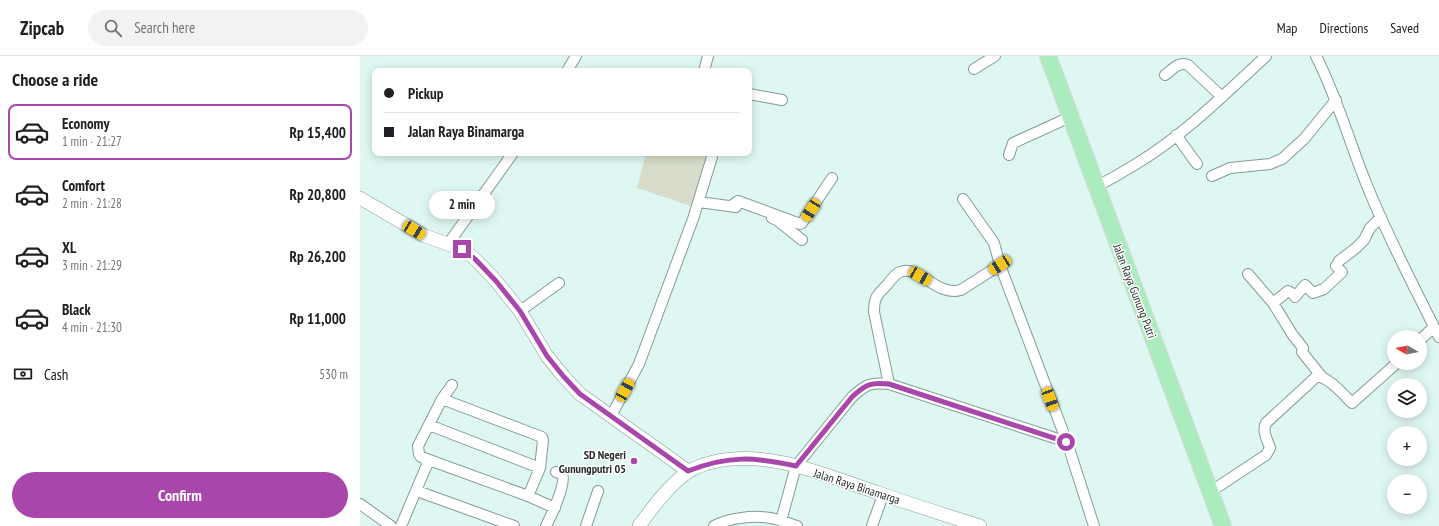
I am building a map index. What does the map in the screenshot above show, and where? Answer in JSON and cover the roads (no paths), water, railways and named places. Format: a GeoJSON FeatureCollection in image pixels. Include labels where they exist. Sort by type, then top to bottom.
{"type":"FeatureCollection","features":[{"type":"Feature","properties":{"kind":"main road","name":"Jalan Raya Gunung Putri"},"geometry":{"type":"LineString","coordinates":[[1048,56],[1223,526]]}},
{"type":"Feature","properties":{"kind":"street"},"geometry":{"type":"LineString","coordinates":[[569,68],[576,56]]}},
{"type":"Feature","properties":{"kind":"street"},"geometry":{"type":"LineString","coordinates":[[706,68],[708,56]]}},
{"type":"Feature","properties":{"kind":"street"},"geometry":{"type":"LineString","coordinates":[[974,69],[995,56]]}},
{"type":"Feature","properties":{"kind":"street"},"geometry":{"type":"LineString","coordinates":[[1096,187],[1137,164],[1176,135],[1222,97],[1266,56]]}},
{"type":"Feature","properties":{"kind":"street"},"geometry":{"type":"LineString","coordinates":[[1316,56],[1336,100],[1366,183],[1439,337]]}},
{"type":"Feature","properties":{"kind":"street"},"geometry":{"type":"LineString","coordinates":[[1164,75],[1179,64],[1188,64],[1222,97]]}},
{"type":"Feature","properties":{"kind":"street"},"geometry":{"type":"LineString","coordinates":[[752,95],[782,100]]}},
{"type":"Feature","properties":{"kind":"street"},"geometry":{"type":"LineString","coordinates":[[1212,176],[1230,168],[1270,164],[1282,159],[1304,138],[1336,100]]}},
{"type":"Feature","properties":{"kind":"street"},"geometry":{"type":"LineString","coordinates":[[1009,155],[1013,143],[1070,117]]}},
{"type":"Feature","properties":{"kind":"street"},"geometry":{"type":"LineString","coordinates":[[1176,135],[1197,164]]}},
{"type":"Feature","properties":{"kind":"street"},"geometry":{"type":"LineString","coordinates":[[448,244],[510,156]]}},
{"type":"Feature","properties":{"kind":"street"},"geometry":{"type":"LineString","coordinates":[[611,416],[639,364],[699,202],[712,156]]}},
{"type":"Feature","properties":{"kind":"street"},"geometry":{"type":"LineString","coordinates":[[731,206],[738,201],[800,224],[832,178]]}},
{"type":"Feature","properties":{"kind":"street"},"geometry":{"type":"LineString","coordinates":[[360,198],[425,236],[462,249],[475,259],[496,281],[520,311],[547,356],[580,394],[688,471],[668,489],[639,526]]}},
{"type":"Feature","properties":{"kind":"street"},"geometry":{"type":"LineString","coordinates":[[963,199],[994,243],[1000,265],[1066,442],[1094,526]]}},
{"type":"Feature","properties":{"kind":"street"},"geometry":{"type":"LineString","coordinates":[[699,202],[731,206],[757,212],[777,220],[802,240]]}},
{"type":"Feature","properties":{"kind":"street"},"geometry":{"type":"LineString","coordinates":[[1273,303],[1288,291],[1295,297],[1305,286],[1313,293],[1324,288],[1342,272],[1336,266],[1339,261],[1364,240],[1370,228],[1381,217]]}},
{"type":"Feature","properties":{"kind":"street"},"geometry":{"type":"LineString","coordinates":[[889,384],[874,312],[874,301],[877,294],[899,272],[912,271],[940,289],[954,292],[960,290],[1000,265]]}},
{"type":"Feature","properties":{"kind":"street"},"geometry":{"type":"LineString","coordinates":[[1248,274],[1273,303],[1292,334],[1303,348],[1302,352],[1322,377],[1338,389],[1352,403],[1389,370]]}},
{"type":"Feature","properties":{"kind":"street"},"geometry":{"type":"LineString","coordinates":[[520,311],[559,283]]}},
{"type":"Feature","properties":{"kind":"street"},"geometry":{"type":"LineString","coordinates":[[1427,334],[1434,327]]}},
{"type":"Feature","properties":{"kind":"street"},"geometry":{"type":"LineString","coordinates":[[1210,492],[1266,455],[1270,448],[1264,433],[1266,423],[1316,378],[1322,377]]}},
{"type":"Feature","properties":{"kind":"street"},"geometry":{"type":"LineString","coordinates":[[781,521],[796,466],[852,397],[862,387],[876,383],[889,384],[1066,442]]}},
{"type":"Feature","properties":{"kind":"street"},"geometry":{"type":"LineString","coordinates":[[452,385],[442,398],[418,446],[421,457],[528,496],[554,508]]}},
{"type":"Feature","properties":{"kind":"street"},"geometry":{"type":"LineString","coordinates":[[442,398],[542,437],[540,468],[528,496]]}},
{"type":"Feature","properties":{"kind":"street"},"geometry":{"type":"LineString","coordinates":[[429,426],[540,468]]}},
{"type":"Feature","properties":{"kind":"street","name":"Jalan Raya Binamarga"},"geometry":{"type":"LineString","coordinates":[[688,471],[724,460],[740,459],[754,459],[796,466],[883,494],[955,522],[980,526]]}},
{"type":"Feature","properties":{"kind":"street"},"geometry":{"type":"LineString","coordinates":[[405,525],[429,460]]}},
{"type":"Feature","properties":{"kind":"street"},"geometry":{"type":"LineString","coordinates":[[546,526],[564,480],[562,474],[556,472]]}},
{"type":"Feature","properties":{"kind":"street"},"geometry":{"type":"LineString","coordinates":[[586,526],[598,490]]}},
{"type":"Feature","properties":{"kind":"street"},"geometry":{"type":"LineString","coordinates":[[417,491],[514,526]]}},
{"type":"Feature","properties":{"kind":"street"},"geometry":{"type":"LineString","coordinates":[[872,526],[883,494]]}},
{"type":"Feature","properties":{"kind":"street"},"geometry":{"type":"LineString","coordinates":[[360,504],[391,526]]}},
{"type":"Feature","properties":{"kind":"street"},"geometry":{"type":"LineString","coordinates":[[714,526],[720,523],[743,518],[769,517],[797,526]]}},
{"type":"Feature","properties":{"kind":"place","name":"SD Negeri Gunungputri 05"},"geometry":{"type":"Point","coordinates":[634,461]}}]}
